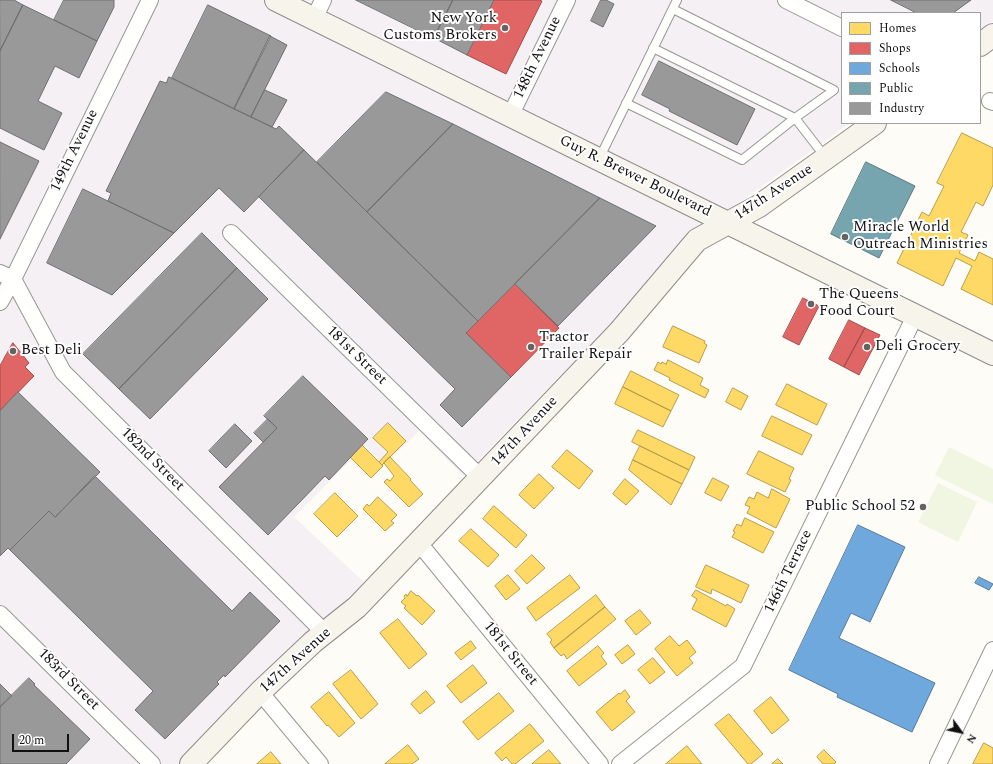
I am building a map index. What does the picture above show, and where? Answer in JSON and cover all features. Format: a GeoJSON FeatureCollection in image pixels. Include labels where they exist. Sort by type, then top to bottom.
{"type":"FeatureCollection","features":[{"type":"Feature","properties":{"kind":"street","name":"149th Avenue"},"geometry":{"type":"LineString","coordinates":[[0,302],[6,276],[150,0]]}},
{"type":"Feature","properties":{"kind":"street","name":"Guy R. Brewer Boulevard"},"geometry":{"type":"LineString","coordinates":[[276,0],[318,9],[510,116],[728,222],[993,354]]}},
{"type":"Feature","properties":{"kind":"street","name":"148th Avenue"},"geometry":{"type":"LineString","coordinates":[[510,116],[567,0]]}},
{"type":"Feature","properties":{"kind":"street"},"geometry":{"type":"LineString","coordinates":[[786,0],[841,28]]}},
{"type":"Feature","properties":{"kind":"street"},"geometry":{"type":"LineString","coordinates":[[981,44],[993,35]]}},
{"type":"Feature","properties":{"kind":"street","name":"147th Avenue"},"geometry":{"type":"LineString","coordinates":[[191,764],[260,692],[313,642],[358,607],[619,332],[697,240],[759,206],[874,124]]}},
{"type":"Feature","properties":{"kind":"street","name":"181st Street"},"geometry":{"type":"LineString","coordinates":[[231,233],[481,478]]}},
{"type":"Feature","properties":{"kind":"street","name":"182nd Street"},"geometry":{"type":"LineString","coordinates":[[6,276],[63,372],[325,633]]}},
{"type":"Feature","properties":{"kind":"street","name":"146th Terrace"},"geometry":{"type":"LineString","coordinates":[[620,764],[742,666],[915,316]]}},
{"type":"Feature","properties":{"kind":"street","name":"181st Street"},"geometry":{"type":"LineString","coordinates":[[419,543],[600,764]]}},
{"type":"Feature","properties":{"kind":"street","name":"183rd Street"},"geometry":{"type":"LineString","coordinates":[[0,614],[152,764]]}},
{"type":"Feature","properties":{"kind":"street"},"geometry":{"type":"LineString","coordinates":[[938,764],[993,650]]}},
{"type":"Feature","properties":{"kind":"street"},"geometry":{"type":"LineString","coordinates":[[260,692],[320,764]]}},
{"type":"Feature","properties":{"kind":"lane"},"geometry":{"type":"LineString","coordinates":[[599,160],[677,0]]}},
{"type":"Feature","properties":{"kind":"lane"},"geometry":{"type":"LineString","coordinates":[[626,103],[742,160],[795,118],[834,90],[673,9]]}},
{"type":"Feature","properties":{"kind":"lane"},"geometry":{"type":"LineString","coordinates":[[653,48],[795,118],[827,158]]}},
{"type":"Feature","properties":{"kind":"shaded area"},"geometry":{"type":"Polygon","coordinates":[[[0,0],[993,0],[993,21],[981,29],[981,12],[841,12],[841,124],[849,124],[703,229],[463,476],[419,431],[384,465],[365,446],[294,517],[366,584],[192,764],[0,764],[0,0]]]}},
{"type":"Feature","properties":{"kind":"green space"},"geometry":{"type":"Polygon","coordinates":[[[949,447],[993,469],[993,504],[935,475],[949,447]]]}},
{"type":"Feature","properties":{"kind":"green space"},"geometry":{"type":"Polygon","coordinates":[[[938,483],[977,502],[958,542],[918,522],[938,483]]]}},
{"type":"Feature","properties":{"kind":"building: Homes"},"geometry":{"type":"Polygon","coordinates":[[[962,133],[993,148],[993,185],[983,206],[976,202],[961,232],[968,235],[959,253],[975,261],[979,252],[993,259],[993,305],[961,289],[972,266],[956,258],[943,286],[897,263],[922,212],[929,216],[944,186],[937,183],[962,133]]]}},
{"type":"Feature","properties":{"kind":"building: Homes"},"geometry":{"type":"Polygon","coordinates":[[[673,326],[705,341],[704,343],[707,345],[699,363],[663,347],[673,326]]]}},
{"type":"Feature","properties":{"kind":"building: Homes"},"geometry":{"type":"Polygon","coordinates":[[[668,360],[703,378],[700,385],[709,390],[705,398],[669,380],[670,378],[654,370],[658,362],[661,364],[662,362],[666,364],[668,360]]]}},
{"type":"Feature","properties":{"kind":"building: Homes"},"geometry":{"type":"Polygon","coordinates":[[[631,371],[679,395],[671,411],[623,387],[631,371]]]}},
{"type":"Feature","properties":{"kind":"building: Homes"},"geometry":{"type":"Polygon","coordinates":[[[787,384],[827,404],[817,425],[776,405],[787,384]]]}},
{"type":"Feature","properties":{"kind":"building: Homes"},"geometry":{"type":"Polygon","coordinates":[[[623,387],[671,411],[663,427],[615,404],[623,387]]]}},
{"type":"Feature","properties":{"kind":"building: Homes"},"geometry":{"type":"Polygon","coordinates":[[[733,388],[748,396],[741,410],[726,402],[733,388]]]}},
{"type":"Feature","properties":{"kind":"building: Homes"},"geometry":{"type":"Polygon","coordinates":[[[772,416],[812,435],[802,455],[762,436],[772,416]]]}},
{"type":"Feature","properties":{"kind":"building: Homes"},"geometry":{"type":"Polygon","coordinates":[[[388,423],[406,441],[382,465],[379,462],[388,452],[373,438],[388,423]]]}},
{"type":"Feature","properties":{"kind":"building: Homes"},"geometry":{"type":"Polygon","coordinates":[[[638,430],[695,457],[689,470],[632,442],[638,430]]]}},
{"type":"Feature","properties":{"kind":"building: Homes"},"geometry":{"type":"Polygon","coordinates":[[[362,445],[383,466],[371,478],[350,457],[362,445]]]}},
{"type":"Feature","properties":{"kind":"building: Homes"},"geometry":{"type":"Polygon","coordinates":[[[640,446],[689,470],[682,484],[633,460],[640,446]]]}},
{"type":"Feature","properties":{"kind":"building: Homes"},"geometry":{"type":"Polygon","coordinates":[[[567,450],[593,471],[579,489],[552,467],[567,450]]]}},
{"type":"Feature","properties":{"kind":"building: Homes"},"geometry":{"type":"Polygon","coordinates":[[[759,451],[794,468],[789,479],[791,480],[785,492],[747,474],[759,451]]]}},
{"type":"Feature","properties":{"kind":"building: Homes"},"geometry":{"type":"Polygon","coordinates":[[[390,457],[423,494],[409,507],[384,482],[387,479],[390,481],[394,476],[384,463],[390,457]]]}},
{"type":"Feature","properties":{"kind":"building: Homes"},"geometry":{"type":"Polygon","coordinates":[[[633,460],[682,484],[671,505],[629,470],[633,460]]]}},
{"type":"Feature","properties":{"kind":"building: Homes"},"geometry":{"type":"Polygon","coordinates":[[[539,474],[554,488],[534,509],[519,495],[539,474]]]}},
{"type":"Feature","properties":{"kind":"building: Homes"},"geometry":{"type":"Polygon","coordinates":[[[713,478],[729,486],[721,501],[705,493],[713,478]]]}},
{"type":"Feature","properties":{"kind":"building: Homes"},"geometry":{"type":"Polygon","coordinates":[[[625,479],[639,491],[626,505],[613,494],[625,479]]]}},
{"type":"Feature","properties":{"kind":"building: Homes"},"geometry":{"type":"Polygon","coordinates":[[[772,489],[790,499],[776,528],[747,513],[750,507],[745,505],[749,497],[754,499],[757,492],[768,498],[772,489]]]}},
{"type":"Feature","properties":{"kind":"building: Homes"},"geometry":{"type":"Polygon","coordinates":[[[335,493],[358,516],[337,537],[314,514],[335,493]]]}},
{"type":"Feature","properties":{"kind":"building: Homes"},"geometry":{"type":"Polygon","coordinates":[[[378,497],[397,515],[391,521],[394,523],[385,531],[363,509],[367,504],[369,506],[378,497]]]}},
{"type":"Feature","properties":{"kind":"building: Homes"},"geometry":{"type":"Polygon","coordinates":[[[494,506],[527,535],[516,548],[483,519],[494,506]]]}},
{"type":"Feature","properties":{"kind":"building: Homes"},"geometry":{"type":"Polygon","coordinates":[[[745,518],[774,532],[763,553],[732,537],[735,532],[733,531],[737,524],[741,526],[745,518]]]}},
{"type":"Feature","properties":{"kind":"building: Homes"},"geometry":{"type":"Polygon","coordinates":[[[471,529],[499,555],[488,567],[459,541],[471,529]]]}},
{"type":"Feature","properties":{"kind":"building: Homes"},"geometry":{"type":"Polygon","coordinates":[[[532,555],[545,568],[527,584],[515,571],[532,555]]]}},
{"type":"Feature","properties":{"kind":"building: Homes"},"geometry":{"type":"Polygon","coordinates":[[[706,565],[749,585],[741,603],[712,589],[711,594],[696,587],[706,565]]]}},
{"type":"Feature","properties":{"kind":"building: Homes"},"geometry":{"type":"Polygon","coordinates":[[[508,575],[520,589],[506,600],[495,586],[508,575]]]}},
{"type":"Feature","properties":{"kind":"building: Homes"},"geometry":{"type":"Polygon","coordinates":[[[570,575],[580,588],[536,621],[527,608],[570,575]]]}},
{"type":"Feature","properties":{"kind":"building: Homes"},"geometry":{"type":"Polygon","coordinates":[[[696,590],[726,606],[727,604],[735,609],[726,627],[692,609],[697,599],[692,596],[696,590]]]}},
{"type":"Feature","properties":{"kind":"building: Homes"},"geometry":{"type":"Polygon","coordinates":[[[411,591],[417,596],[418,595],[435,611],[422,625],[404,608],[406,606],[401,602],[405,598],[404,596],[406,594],[407,596],[411,591]]]}},
{"type":"Feature","properties":{"kind":"building: Homes"},"geometry":{"type":"Polygon","coordinates":[[[596,595],[605,607],[554,648],[550,642],[552,640],[547,634],[596,595]]]}},
{"type":"Feature","properties":{"kind":"building: Homes"},"geometry":{"type":"Polygon","coordinates":[[[605,607],[616,619],[567,659],[564,654],[561,656],[554,648],[605,607]]]}},
{"type":"Feature","properties":{"kind":"building: Homes"},"geometry":{"type":"Polygon","coordinates":[[[640,610],[651,623],[636,635],[625,621],[640,610]]]}},
{"type":"Feature","properties":{"kind":"building: Homes"},"geometry":{"type":"Polygon","coordinates":[[[398,619],[427,654],[409,669],[380,633],[398,619]]]}},
{"type":"Feature","properties":{"kind":"building: Homes"},"geometry":{"type":"Polygon","coordinates":[[[670,636],[679,646],[687,640],[696,652],[689,658],[693,663],[677,676],[655,649],[670,636]]]}},
{"type":"Feature","properties":{"kind":"building: Homes"},"geometry":{"type":"Polygon","coordinates":[[[471,641],[476,648],[461,660],[455,653],[471,641]]]}},
{"type":"Feature","properties":{"kind":"building: Homes"},"geometry":{"type":"Polygon","coordinates":[[[628,645],[635,654],[622,664],[615,655],[628,645]]]}},
{"type":"Feature","properties":{"kind":"building: Homes"},"geometry":{"type":"Polygon","coordinates":[[[598,646],[604,653],[601,656],[607,664],[579,686],[567,671],[598,646]]]}},
{"type":"Feature","properties":{"kind":"building: Homes"},"geometry":{"type":"Polygon","coordinates":[[[653,658],[665,672],[650,684],[638,670],[653,658]]]}},
{"type":"Feature","properties":{"kind":"building: Homes"},"geometry":{"type":"Polygon","coordinates":[[[473,665],[487,683],[461,703],[447,686],[473,665]]]}},
{"type":"Feature","properties":{"kind":"building: Homes"},"geometry":{"type":"Polygon","coordinates":[[[351,670],[378,704],[361,719],[333,684],[351,670]]]}},
{"type":"Feature","properties":{"kind":"building: Homes"},"geometry":{"type":"Polygon","coordinates":[[[625,690],[630,697],[626,701],[635,712],[612,731],[596,712],[619,693],[620,694],[625,690]]]}},
{"type":"Feature","properties":{"kind":"building: Homes"},"geometry":{"type":"Polygon","coordinates":[[[426,691],[435,702],[420,714],[411,704],[426,691]]]}},
{"type":"Feature","properties":{"kind":"building: Homes"},"geometry":{"type":"Polygon","coordinates":[[[329,692],[355,723],[339,737],[328,725],[327,726],[311,707],[329,692]]]}},
{"type":"Feature","properties":{"kind":"building: Homes"},"geometry":{"type":"Polygon","coordinates":[[[499,693],[514,711],[478,740],[463,722],[499,693]]]}},
{"type":"Feature","properties":{"kind":"building: Homes"},"geometry":{"type":"Polygon","coordinates":[[[771,697],[789,720],[772,734],[754,711],[771,697]]]}},
{"type":"Feature","properties":{"kind":"building: Homes"},"geometry":{"type":"Polygon","coordinates":[[[729,714],[763,754],[751,764],[748,764],[715,725],[729,714]]]}},
{"type":"Feature","properties":{"kind":"building: Homes"},"geometry":{"type":"Polygon","coordinates":[[[530,724],[544,741],[515,764],[512,764],[506,757],[502,761],[495,753],[530,724]]]}},
{"type":"Feature","properties":{"kind":"building: Homes"},"geometry":{"type":"Polygon","coordinates":[[[984,743],[993,748],[993,764],[973,764],[984,743]]]}},
{"type":"Feature","properties":{"kind":"building: Homes"},"geometry":{"type":"Polygon","coordinates":[[[408,745],[419,759],[412,764],[385,764],[408,745]]]}},
{"type":"Feature","properties":{"kind":"building: Homes"},"geometry":{"type":"Polygon","coordinates":[[[687,746],[702,764],[666,764],[687,746]]]}},
{"type":"Feature","properties":{"kind":"building: Homes"},"geometry":{"type":"Polygon","coordinates":[[[549,750],[561,764],[532,764],[549,750]]]}},
{"type":"Feature","properties":{"kind":"building: Homes"},"geometry":{"type":"Polygon","coordinates":[[[824,750],[836,762],[834,764],[823,764],[817,757],[824,750]]]}},
{"type":"Feature","properties":{"kind":"building: Homes"},"geometry":{"type":"Polygon","coordinates":[[[271,752],[281,764],[257,764],[271,752]]]}},
{"type":"Feature","properties":{"kind":"building: Homes"},"geometry":{"type":"Polygon","coordinates":[[[778,759],[783,764],[772,764],[778,759]]]}},
{"type":"Feature","properties":{"kind":"building: Shops","name":"New York Customs Brokers"},"geometry":{"type":"Polygon","coordinates":[[[494,0],[542,1],[506,74],[467,55],[494,0]]]}},
{"type":"Feature","properties":{"kind":"building: Shops"},"geometry":{"type":"Polygon","coordinates":[[[515,284],[559,328],[511,377],[466,333],[515,284]]]}},
{"type":"Feature","properties":{"kind":"building: Shops"},"geometry":{"type":"Polygon","coordinates":[[[803,298],[819,306],[799,345],[783,337],[803,298]]]}},
{"type":"Feature","properties":{"kind":"building: Shops"},"geometry":{"type":"Polygon","coordinates":[[[849,320],[865,328],[844,367],[829,359],[849,320]]]}},
{"type":"Feature","properties":{"kind":"building: Shops"},"geometry":{"type":"Polygon","coordinates":[[[865,328],[880,335],[859,375],[844,367],[865,328]]]}},
{"type":"Feature","properties":{"kind":"building: Shops"},"geometry":{"type":"Polygon","coordinates":[[[13,343],[29,363],[25,367],[34,376],[0,411],[0,366],[13,343]]]}},
{"type":"Feature","properties":{"kind":"building: Schools"},"geometry":{"type":"Polygon","coordinates":[[[858,525],[905,547],[870,622],[851,613],[839,638],[935,683],[912,732],[837,697],[838,694],[789,670],[858,525]]]}},
{"type":"Feature","properties":{"kind":"building: Schools"},"geometry":{"type":"Polygon","coordinates":[[[979,577],[993,584],[989,590],[975,583],[979,577]]]}},
{"type":"Feature","properties":{"kind":"building: Public"},"geometry":{"type":"Polygon","coordinates":[[[866,162],[915,186],[879,258],[831,234],[866,162]]]}},
{"type":"Feature","properties":{"kind":"building: Industry"},"geometry":{"type":"Polygon","coordinates":[[[0,0],[14,0],[23,5],[0,51],[0,0]]]}},
{"type":"Feature","properties":{"kind":"building: Industry"},"geometry":{"type":"Polygon","coordinates":[[[64,0],[114,0],[114,7],[97,41],[54,20],[64,0]]]}},
{"type":"Feature","properties":{"kind":"building: Industry"},"geometry":{"type":"Polygon","coordinates":[[[356,0],[453,0],[434,38],[356,0]]]}},
{"type":"Feature","properties":{"kind":"building: Industry"},"geometry":{"type":"Polygon","coordinates":[[[453,0],[494,0],[467,55],[434,38],[453,0]]]}},
{"type":"Feature","properties":{"kind":"building: Industry"},"geometry":{"type":"Polygon","coordinates":[[[601,0],[606,0],[614,4],[603,27],[591,21],[601,0]]]}},
{"type":"Feature","properties":{"kind":"building: Industry"},"geometry":{"type":"Polygon","coordinates":[[[891,0],[971,0],[954,12],[915,12],[891,0]]]}},
{"type":"Feature","properties":{"kind":"building: Industry"},"geometry":{"type":"Polygon","coordinates":[[[23,5],[97,41],[79,78],[55,66],[38,101],[62,113],[44,150],[0,128],[0,51],[23,5]]]}},
{"type":"Feature","properties":{"kind":"building: Industry"},"geometry":{"type":"Polygon","coordinates":[[[208,5],[271,36],[234,109],[172,78],[208,5]]]}},
{"type":"Feature","properties":{"kind":"building: Industry"},"geometry":{"type":"Polygon","coordinates":[[[270,36],[287,45],[251,117],[234,109],[270,36]]]}},
{"type":"Feature","properties":{"kind":"building: Industry"},"geometry":{"type":"Polygon","coordinates":[[[659,61],[755,109],[737,145],[669,111],[670,109],[642,95],[659,61]]]}},
{"type":"Feature","properties":{"kind":"building: Industry"},"geometry":{"type":"Polygon","coordinates":[[[169,77],[276,129],[279,126],[304,150],[244,212],[219,188],[174,233],[108,201],[111,193],[106,191],[160,81],[166,83],[169,77]]]}},
{"type":"Feature","properties":{"kind":"building: Industry"},"geometry":{"type":"Polygon","coordinates":[[[265,90],[287,100],[272,127],[251,117],[265,90]]]}},
{"type":"Feature","properties":{"kind":"building: Industry"},"geometry":{"type":"Polygon","coordinates":[[[386,92],[453,124],[367,212],[317,162],[386,92]]]}},
{"type":"Feature","properties":{"kind":"building: Industry"},"geometry":{"type":"Polygon","coordinates":[[[453,124],[600,198],[478,321],[367,212],[453,124]]]}},
{"type":"Feature","properties":{"kind":"building: Industry"},"geometry":{"type":"Polygon","coordinates":[[[0,142],[39,161],[0,239],[0,142]]]}},
{"type":"Feature","properties":{"kind":"building: Industry"},"geometry":{"type":"Polygon","coordinates":[[[304,150],[478,321],[466,333],[511,377],[462,427],[440,405],[455,389],[259,197],[304,150]]]}},
{"type":"Feature","properties":{"kind":"building: Industry"},"geometry":{"type":"Polygon","coordinates":[[[83,189],[174,233],[112,295],[47,263],[83,189]]]}},
{"type":"Feature","properties":{"kind":"building: Industry"},"geometry":{"type":"Polygon","coordinates":[[[600,198],[656,226],[558,326],[515,284],[600,198]]]}},
{"type":"Feature","properties":{"kind":"building: Industry"},"geometry":{"type":"Polygon","coordinates":[[[202,233],[237,268],[119,389],[83,354],[202,233]]]}},
{"type":"Feature","properties":{"kind":"building: Industry"},"geometry":{"type":"Polygon","coordinates":[[[237,268],[268,299],[150,419],[119,389],[237,268]]]}},
{"type":"Feature","properties":{"kind":"building: Industry"},"geometry":{"type":"Polygon","coordinates":[[[303,376],[368,439],[329,480],[325,476],[268,535],[219,487],[277,428],[264,416],[303,376]]]}},
{"type":"Feature","properties":{"kind":"building: Industry"},"geometry":{"type":"Polygon","coordinates":[[[18,392],[100,472],[55,517],[49,511],[10,550],[8,548],[0,556],[0,411],[18,392]]]}},
{"type":"Feature","properties":{"kind":"building: Industry"},"geometry":{"type":"Polygon","coordinates":[[[268,419],[277,428],[263,442],[254,433],[268,419]]]}},
{"type":"Feature","properties":{"kind":"building: Industry"},"geometry":{"type":"Polygon","coordinates":[[[235,424],[252,441],[226,468],[209,451],[235,424]]]}},
{"type":"Feature","properties":{"kind":"building: Industry"},"geometry":{"type":"Polygon","coordinates":[[[95,476],[232,611],[250,592],[280,621],[225,677],[224,675],[217,682],[219,684],[165,739],[135,710],[153,691],[10,550],[49,511],[55,517],[95,476]]]}},
{"type":"Feature","properties":{"kind":"building: Industry"},"geometry":{"type":"Polygon","coordinates":[[[29,678],[35,684],[34,685],[90,739],[66,764],[0,764],[0,707],[29,678]]]}},
{"type":"Feature","properties":{"kind":"building: Industry"},"geometry":{"type":"Polygon","coordinates":[[[0,684],[12,696],[0,707],[0,684]]]}},
{"type":"Feature","properties":{"kind":"place","name":"New York Customs Brokers"},"geometry":{"type":"Point","coordinates":[505,28]}},
{"type":"Feature","properties":{"kind":"place","name":"Miracle World Outreach Ministries"},"geometry":{"type":"Point","coordinates":[845,237]}},
{"type":"Feature","properties":{"kind":"place","name":"The Queens Food Court"},"geometry":{"type":"Point","coordinates":[811,304]}},
{"type":"Feature","properties":{"kind":"place","name":"Tractor Trailer Repair"},"geometry":{"type":"Point","coordinates":[531,347]}},
{"type":"Feature","properties":{"kind":"place","name":"Deli Grocery"},"geometry":{"type":"Point","coordinates":[867,347]}},
{"type":"Feature","properties":{"kind":"place","name":"Best Deli"},"geometry":{"type":"Point","coordinates":[13,351]}},
{"type":"Feature","properties":{"kind":"place","name":"Public School 52"},"geometry":{"type":"Point","coordinates":[923,507]}}]}
